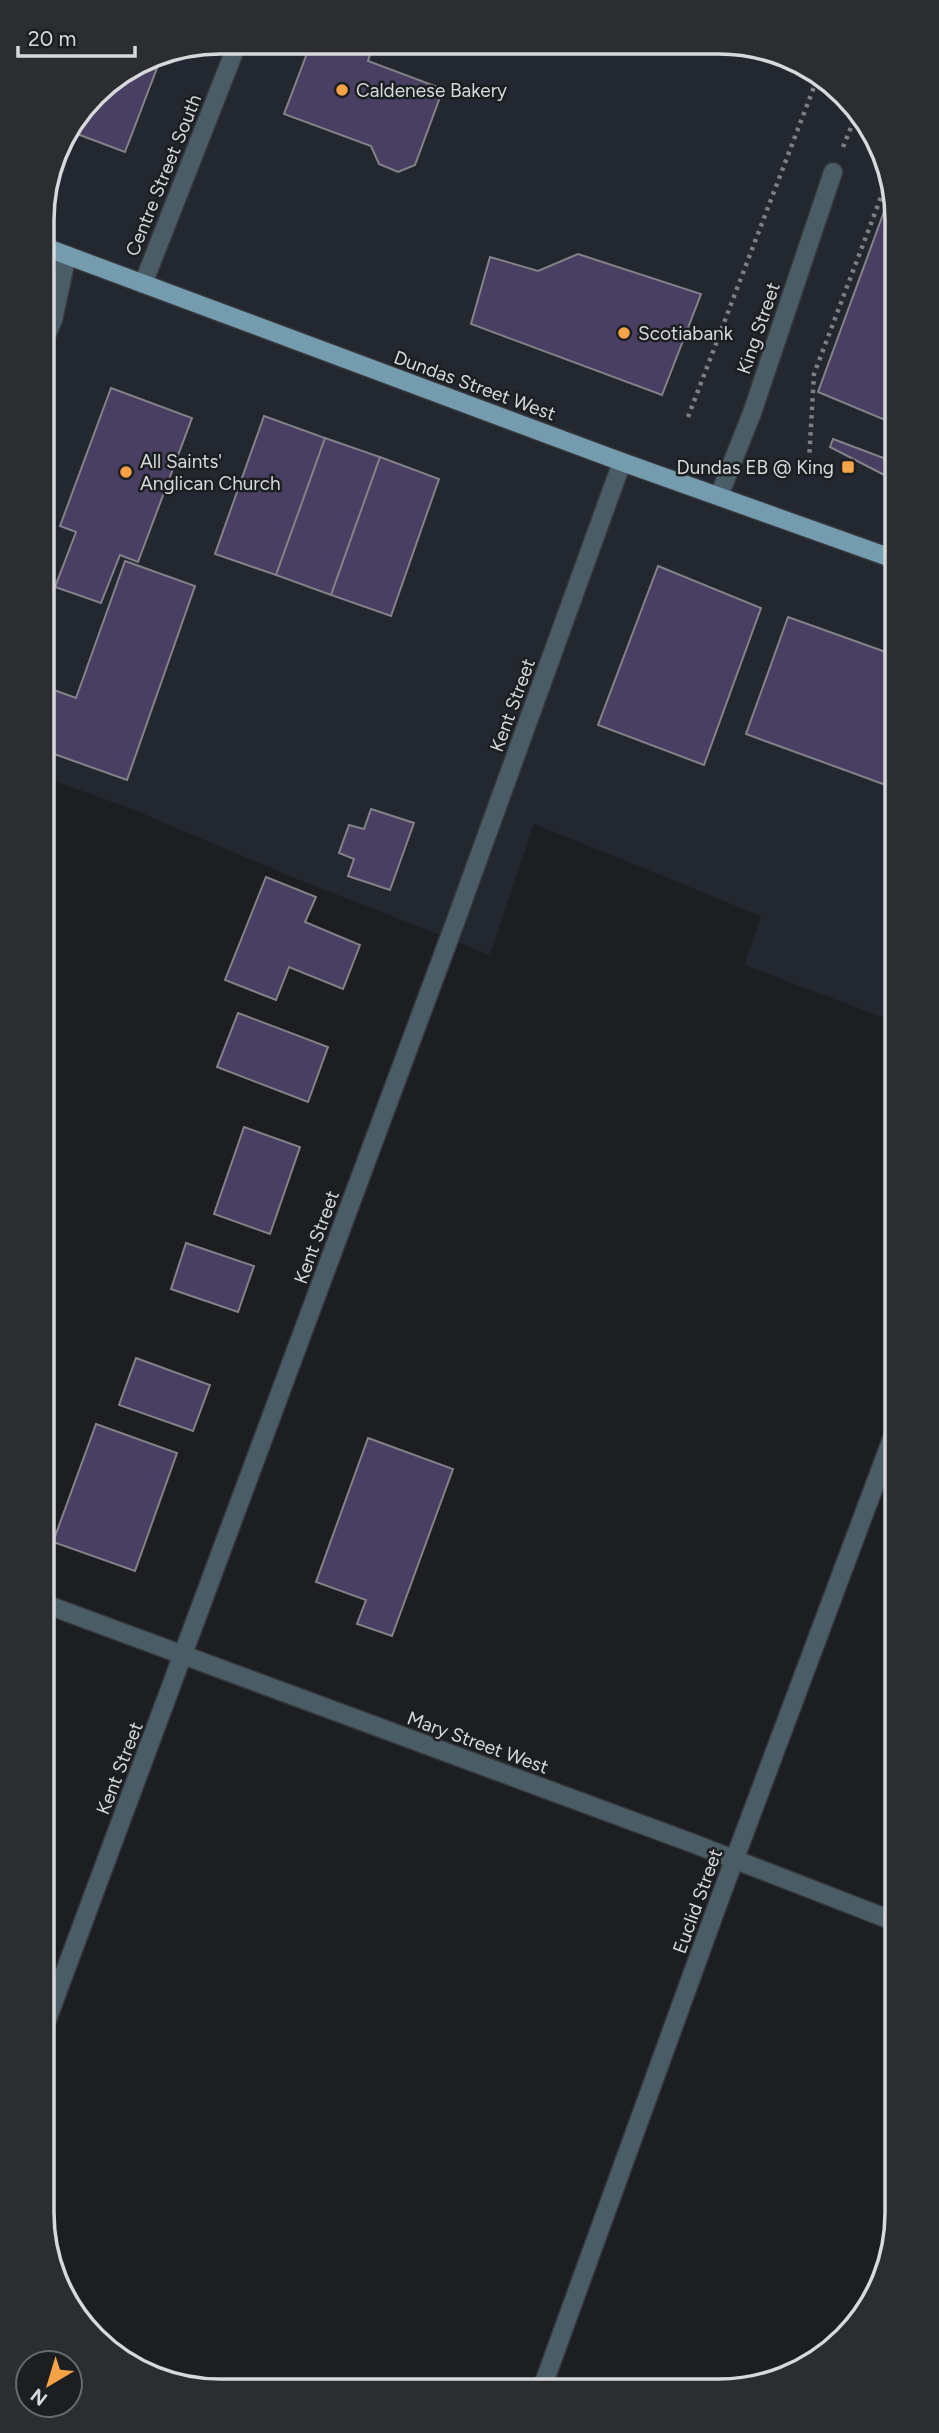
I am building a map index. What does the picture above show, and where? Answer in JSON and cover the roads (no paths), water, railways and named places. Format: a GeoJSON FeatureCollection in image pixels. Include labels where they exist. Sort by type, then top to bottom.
{"type":"FeatureCollection","features":[{"type":"Feature","properties":{"kind":"main road","name":"Dundas Street West"},"geometry":{"type":"LineString","coordinates":[[55,250],[885,556]]}},
{"type":"Feature","properties":{"kind":"street","name":"Centre Street South"},"geometry":{"type":"LineString","coordinates":[[143,284],[233,55]]}},
{"type":"Feature","properties":{"kind":"street","name":"King Street"},"geometry":{"type":"LineString","coordinates":[[719,496],[752,413],[833,172]]}},
{"type":"Feature","properties":{"kind":"street"},"geometry":{"type":"LineString","coordinates":[[55,311],[67,255]]}},
{"type":"Feature","properties":{"kind":"street","name":"Kent Street"},"geometry":{"type":"LineString","coordinates":[[54,2000],[474,871],[622,461]]}},
{"type":"Feature","properties":{"kind":"street","name":"Euclid Street"},"geometry":{"type":"LineString","coordinates":[[545,2379],[884,1460]]}},
{"type":"Feature","properties":{"kind":"street","name":"Mary Street West"},"geometry":{"type":"LineString","coordinates":[[54,1608],[884,1917]]}},
{"type":"Feature","properties":{"kind":"place","name":"Caldenese Bakery"},"geometry":{"type":"Point","coordinates":[342,90]}},
{"type":"Feature","properties":{"kind":"place","name":"Scotiabank"},"geometry":{"type":"Point","coordinates":[624,333]}},
{"type":"Feature","properties":{"kind":"place","name":"Dundas EB @ King"},"geometry":{"type":"Point","coordinates":[848,467]}},
{"type":"Feature","properties":{"kind":"place","name":"All Saints' Anglican Church"},"geometry":{"type":"Point","coordinates":[126,472]}}]}
